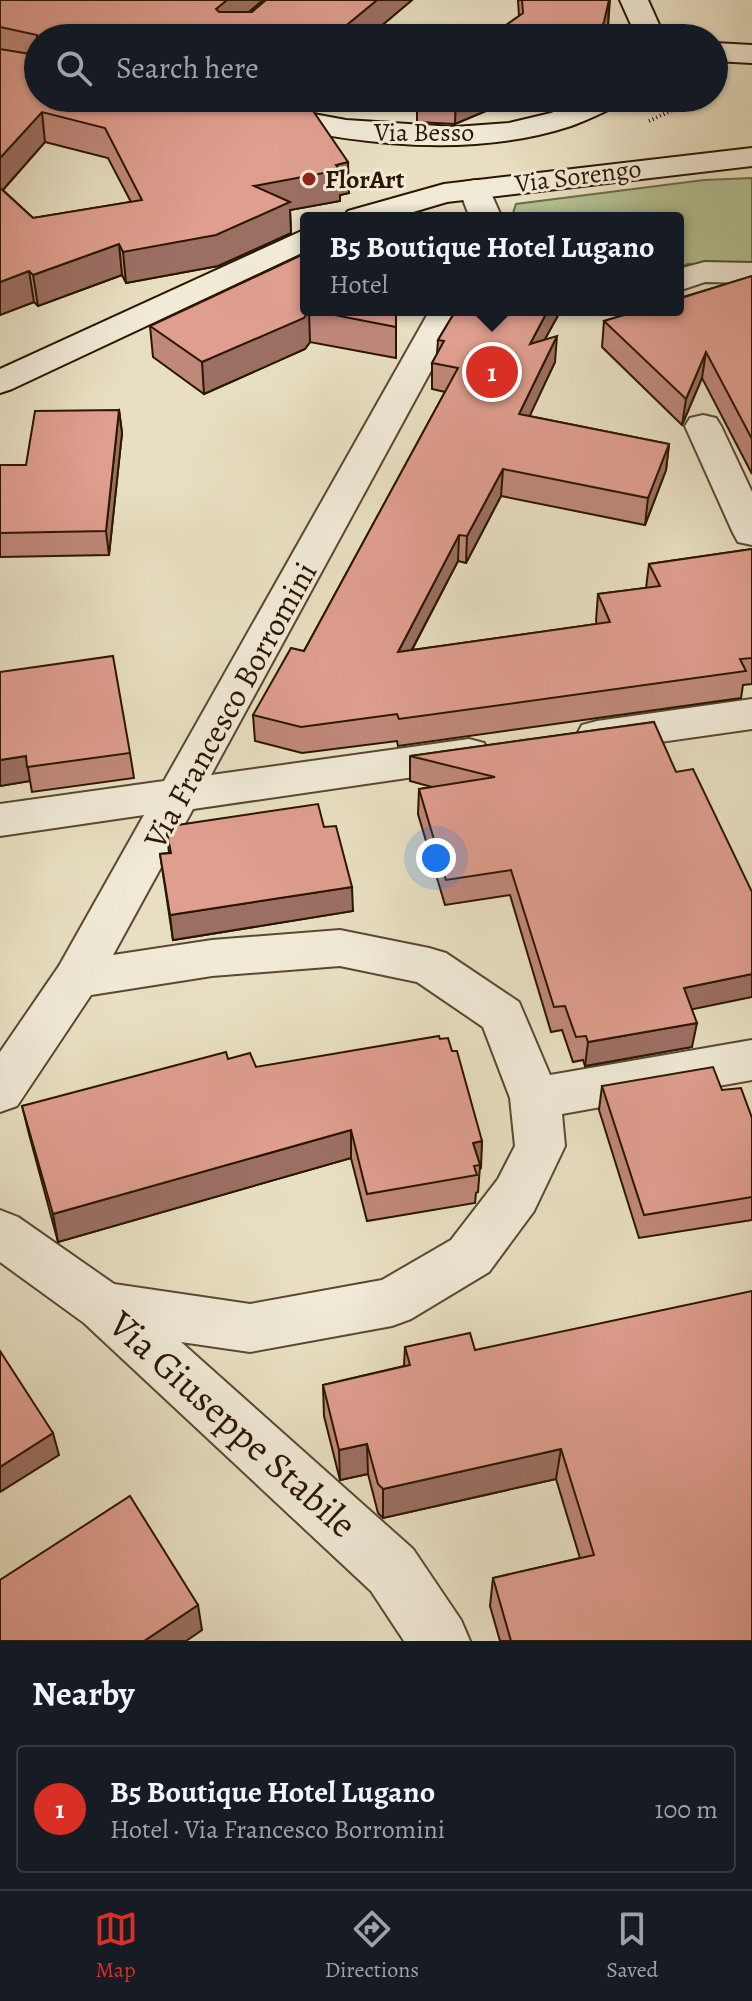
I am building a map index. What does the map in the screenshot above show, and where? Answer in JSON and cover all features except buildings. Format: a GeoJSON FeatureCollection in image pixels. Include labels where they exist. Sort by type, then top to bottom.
{"type":"FeatureCollection","features":[{"type":"Feature","properties":{"kind":"street"},"geometry":{"type":"LineString","coordinates":[[634,0],[645,24]]}},
{"type":"Feature","properties":{"kind":"street"},"geometry":{"type":"LineString","coordinates":[[728,53],[752,54]]}},
{"type":"Feature","properties":{"kind":"street","name":"Via Besso"},"geometry":{"type":"LineString","coordinates":[[253,112],[324,127],[424,136],[512,130],[579,112]]}},
{"type":"Feature","properties":{"kind":"street","name":"Via Sorengo"},"geometry":{"type":"LineString","coordinates":[[379,212],[444,193],[481,203],[752,157]]}},
{"type":"Feature","properties":{"kind":"street"},"geometry":{"type":"LineString","coordinates":[[0,382],[300,242]]}},
{"type":"Feature","properties":{"kind":"street"},"geometry":{"type":"LineString","coordinates":[[684,278],[714,270],[752,273]]}},
{"type":"Feature","properties":{"kind":"street","name":"Via Francesco Borromini"},"geometry":{"type":"LineString","coordinates":[[0,1092],[76,979],[444,316]]}},
{"type":"Feature","properties":{"kind":"street"},"geometry":{"type":"LineString","coordinates":[[703,426],[752,533]]}},
{"type":"Feature","properties":{"kind":"street"},"geometry":{"type":"LineString","coordinates":[[555,742],[749,721]]}},
{"type":"Feature","properties":{"kind":"street"},"geometry":{"type":"LineString","coordinates":[[0,820],[508,749]]}},
{"type":"Feature","properties":{"kind":"street"},"geometry":{"type":"LineString","coordinates":[[76,979],[212,958],[340,948],[429,966],[502,1015],[535,1098],[540,1146],[516,1195],[470,1256],[392,1302],[250,1328],[103,1306]]}},
{"type":"Feature","properties":{"kind":"street"},"geometry":{"type":"LineString","coordinates":[[535,1098],[752,1060]]}},
{"type":"Feature","properties":{"kind":"street","name":"Via Giuseppe Stabile"},"geometry":{"type":"LineString","coordinates":[[0,1233],[103,1306],[392,1570],[440,1641]]}},
{"type":"Feature","properties":{"kind":"path"},"geometry":{"type":"LineString","coordinates":[[645,123],[669,112]]}},
{"type":"Feature","properties":{"kind":"green space"},"geometry":{"type":"Polygon","coordinates":[[[752,178],[752,266],[684,266],[684,212],[513,212],[516,204],[704,180],[752,178]]]}},
{"type":"Feature","properties":{"kind":"place","name":"FlorArt"},"geometry":{"type":"Point","coordinates":[309,179]}},
{"type":"Feature","properties":{"kind":"place","name":"B5 Boutique Hotel Lugano"},"geometry":{"type":"Point","coordinates":[492,372]}}]}
